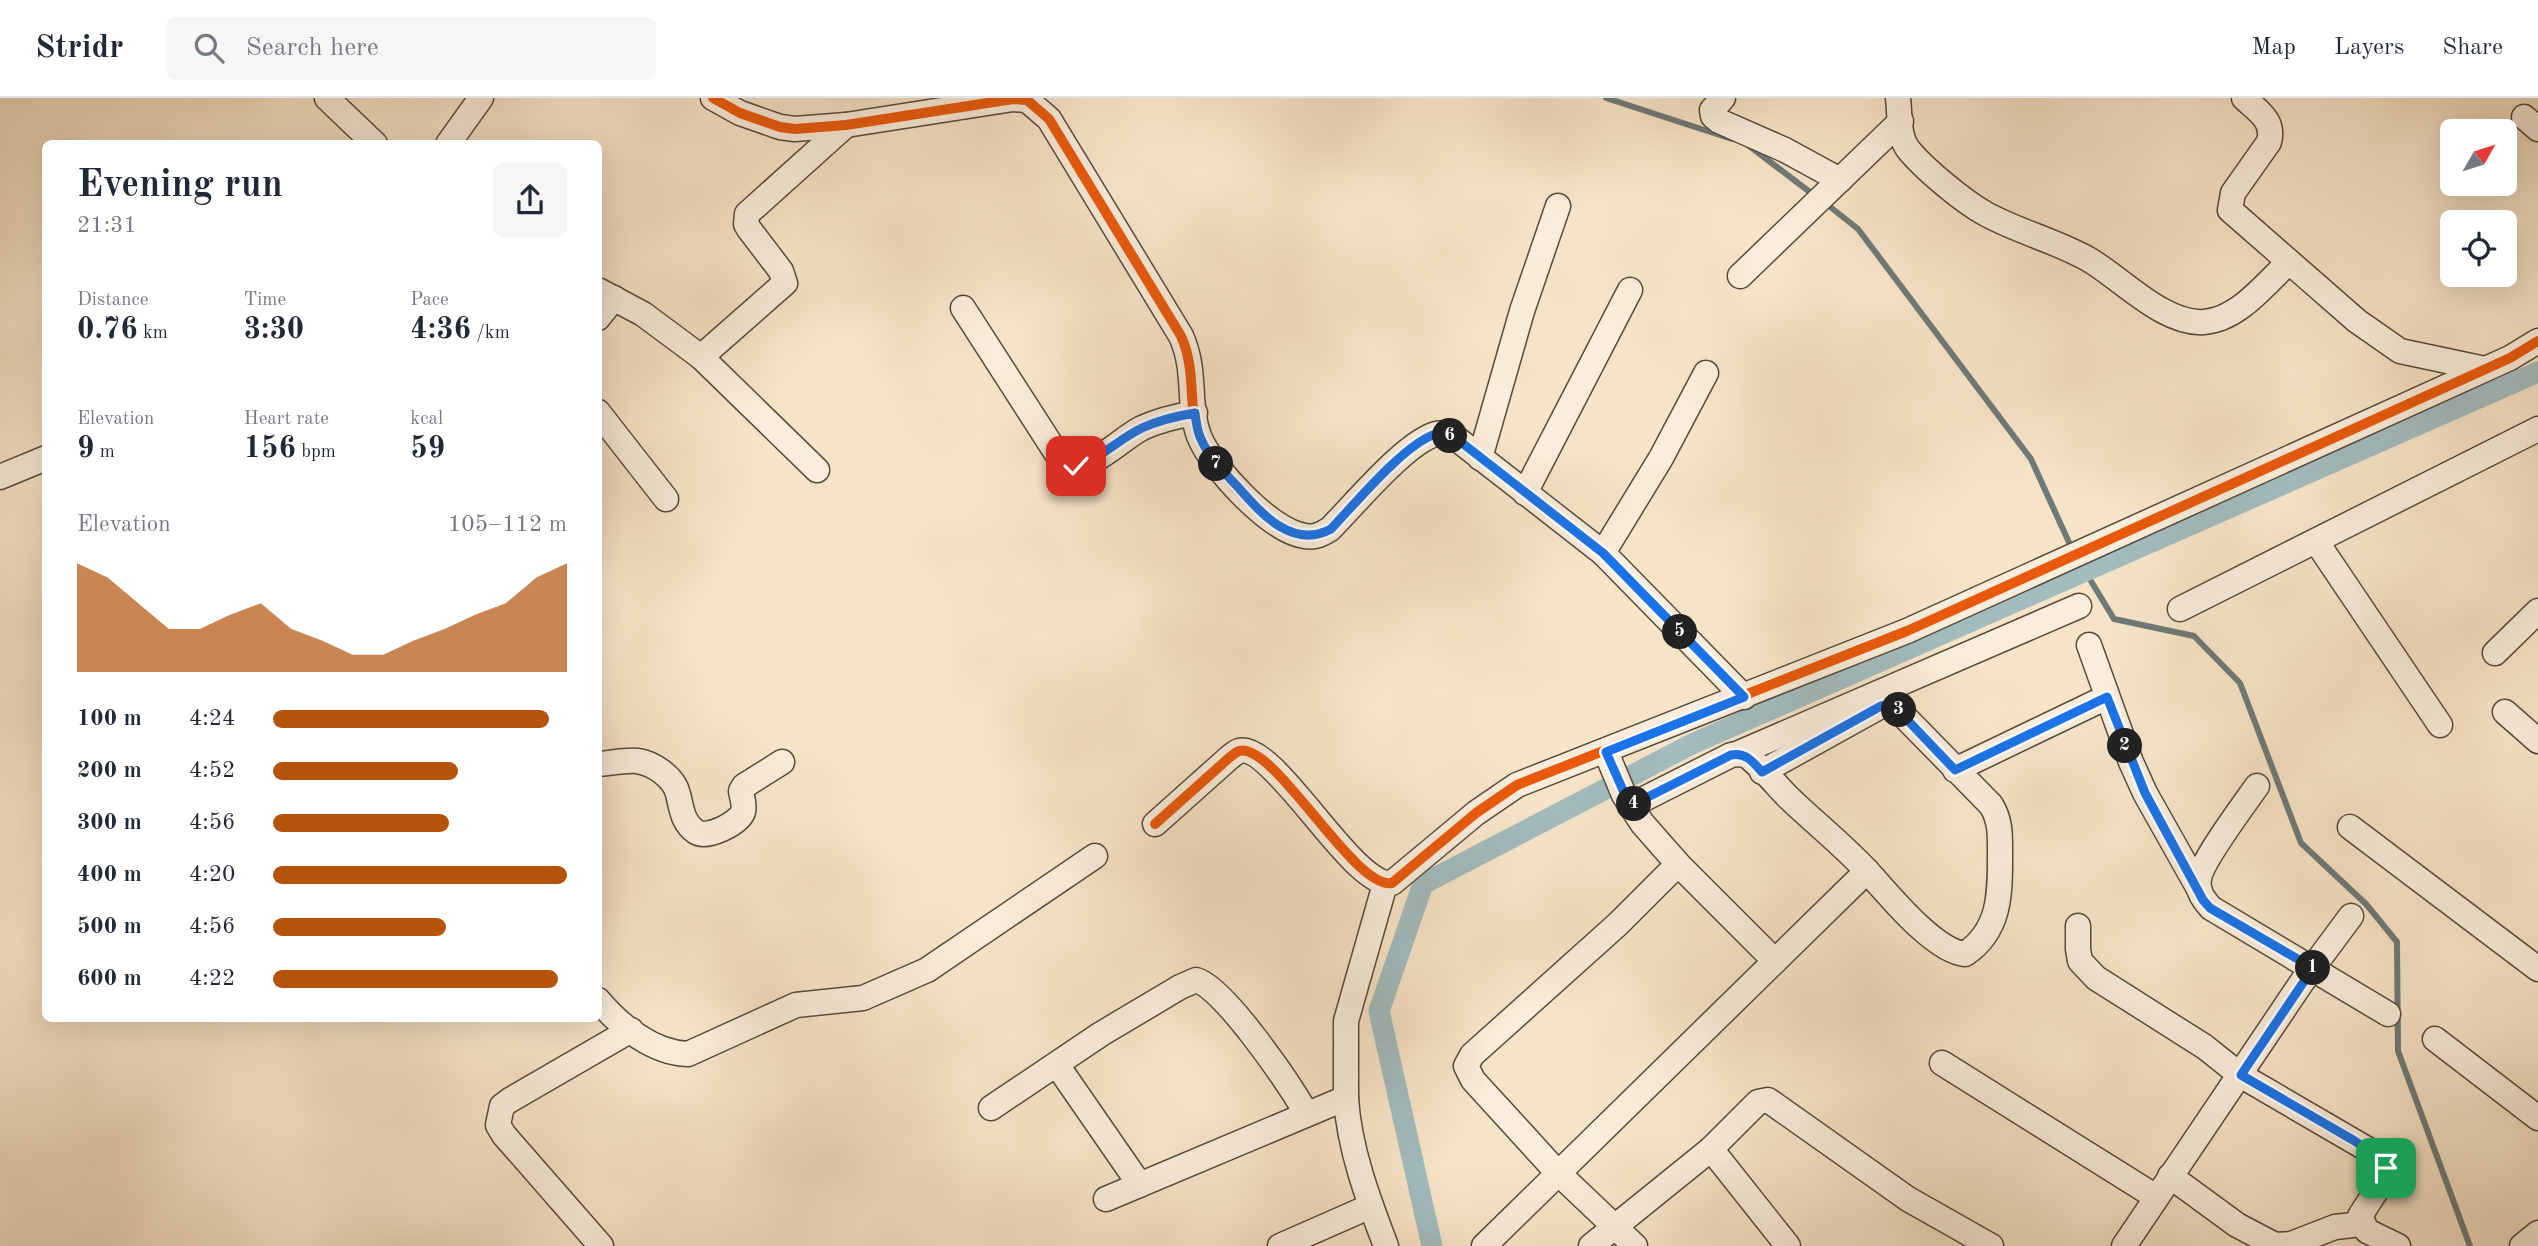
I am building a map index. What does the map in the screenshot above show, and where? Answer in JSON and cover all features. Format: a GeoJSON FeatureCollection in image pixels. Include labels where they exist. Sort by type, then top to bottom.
{"type":"FeatureCollection","features":[{"type":"Feature","properties":{"kind":"street"},"geometry":{"type":"LineString","coordinates":[[327,98],[371,140]]}},
{"type":"Feature","properties":{"kind":"street"},"geometry":{"type":"LineString","coordinates":[[451,140],[481,98]]}},
{"type":"Feature","properties":{"kind":"street"},"geometry":{"type":"LineString","coordinates":[[713,98],[740,113],[794,129],[846,125],[1027,99],[1049,119],[1181,336],[1192,368],[1198,432],[1211,458],[1260,512],[1290,533],[1314,537],[1331,529],[1405,454],[1434,435],[1443,433],[1457,439],[1603,553],[1744,697]]}},
{"type":"Feature","properties":{"kind":"street"},"geometry":{"type":"LineString","coordinates":[[1723,98],[1712,110],[1713,116],[1719,121],[1785,150],[1836,185]]}},
{"type":"Feature","properties":{"kind":"street"},"geometry":{"type":"LineString","coordinates":[[2244,98],[2264,117],[2271,127],[2271,135],[2269,142],[2233,193],[2230,210],[2357,321],[2400,351],[2484,369]]}},
{"type":"Feature","properties":{"kind":"street"},"geometry":{"type":"LineString","coordinates":[[1740,276],[1836,185],[1900,109]]}},
{"type":"Feature","properties":{"kind":"street"},"geometry":{"type":"LineString","coordinates":[[1900,109],[1904,144],[1969,203],[1984,213],[2089,260],[2164,311],[2183,320],[2200,323],[2216,321],[2231,313],[2289,262]]}},
{"type":"Feature","properties":{"kind":"street"},"geometry":{"type":"LineString","coordinates":[[701,357],[785,283],[781,271],[746,224],[747,214],[846,125]]}},
{"type":"Feature","properties":{"kind":"street"},"geometry":{"type":"LineString","coordinates":[[1480,458],[1518,323],[1558,206]]}},
{"type":"Feature","properties":{"kind":"street"},"geometry":{"type":"LineString","coordinates":[[1525,493],[1630,290]]}},
{"type":"Feature","properties":{"kind":"street"},"geometry":{"type":"LineString","coordinates":[[606,294],[643,314],[701,357],[817,470]]}},
{"type":"Feature","properties":{"kind":"street"},"geometry":{"type":"LineString","coordinates":[[962,308],[1057,454],[1070,466],[1099,457],[1142,428],[1172,417],[1195,413]]}},
{"type":"Feature","properties":{"kind":"street"},"geometry":{"type":"LineString","coordinates":[[1385,884],[1398,880],[1476,813],[1517,785],[1544,773],[1609,759],[1744,697],[1907,631],[2510,358],[2538,341]]}},
{"type":"Feature","properties":{"kind":"street"},"geometry":{"type":"LineString","coordinates":[[1603,553],[1661,457],[1706,373]]}},
{"type":"Feature","properties":{"kind":"street"},"geometry":{"type":"LineString","coordinates":[[602,417],[666,499]]}},
{"type":"Feature","properties":{"kind":"street"},"geometry":{"type":"LineString","coordinates":[[2180,609],[2538,429]]}},
{"type":"Feature","properties":{"kind":"street"},"geometry":{"type":"LineString","coordinates":[[0,477],[42,460]]}},
{"type":"Feature","properties":{"kind":"street"},"geometry":{"type":"LineString","coordinates":[[2316,541],[2440,725]]}},
{"type":"Feature","properties":{"kind":"street"},"geometry":{"type":"LineString","coordinates":[[1627,800],[2079,607]]}},
{"type":"Feature","properties":{"kind":"street"},"geometry":{"type":"LineString","coordinates":[[2495,653],[2538,611]]}},
{"type":"Feature","properties":{"kind":"street"},"geometry":{"type":"LineString","coordinates":[[2089,645],[2145,793],[2210,908],[2388,1014]]}},
{"type":"Feature","properties":{"kind":"street"},"geometry":{"type":"LineString","coordinates":[[1955,770],[2107,697]]}},
{"type":"Feature","properties":{"kind":"street"},"geometry":{"type":"LineString","coordinates":[[1739,754],[1751,760],[1762,772],[1867,871],[1894,904],[1948,948],[1965,954],[1981,940],[1995,917],[1999,904],[2000,822],[1991,806],[1903,714],[1889,705],[1881,706],[1762,772]]}},
{"type":"Feature","properties":{"kind":"street"},"geometry":{"type":"LineString","coordinates":[[2505,712],[2538,741]]}},
{"type":"Feature","properties":{"kind":"street"},"geometry":{"type":"LineString","coordinates":[[1155,824],[1230,757],[1239,751],[1247,751],[1267,762],[1354,859],[1385,884]]}},
{"type":"Feature","properties":{"kind":"street"},"geometry":{"type":"LineString","coordinates":[[1609,759],[1627,800],[1678,864],[1774,961]]}},
{"type":"Feature","properties":{"kind":"street"},"geometry":{"type":"LineString","coordinates":[[602,764],[638,761],[662,772],[677,788],[681,812],[686,821],[694,830],[710,835],[741,816],[744,811],[741,791],[744,786],[782,762]]}},
{"type":"Feature","properties":{"kind":"street"},"geometry":{"type":"LineString","coordinates":[[2199,889],[2201,870],[2257,786]]}},
{"type":"Feature","properties":{"kind":"street"},"geometry":{"type":"LineString","coordinates":[[2350,827],[2538,969]]}},
{"type":"Feature","properties":{"kind":"street"},"geometry":{"type":"LineString","coordinates":[[602,1004],[631,1030],[655,1046],[674,1054],[688,1054],[796,1005],[863,998],[926,970],[1095,856]]}},
{"type":"Feature","properties":{"kind":"street"},"geometry":{"type":"LineString","coordinates":[[1635,1246],[1557,1172],[1473,1080],[1466,1066],[1472,1055],[1618,924],[1678,864]]}},
{"type":"Feature","properties":{"kind":"street"},"geometry":{"type":"LineString","coordinates":[[1483,1246],[1867,871]]}},
{"type":"Feature","properties":{"kind":"street"},"geometry":{"type":"LineString","coordinates":[[1385,884],[1346,1021],[1346,1098],[1348,1124],[1371,1206],[1386,1246]]}},
{"type":"Feature","properties":{"kind":"street"},"geometry":{"type":"LineString","coordinates":[[2124,1246],[2351,916]]}},
{"type":"Feature","properties":{"kind":"street"},"geometry":{"type":"LineString","coordinates":[[2078,926],[2080,961],[2096,978],[2205,1047],[2241,1075],[2353,1140],[2381,1161],[2387,1174],[2360,1216],[2367,1231],[2398,1246]]}},
{"type":"Feature","properties":{"kind":"street"},"geometry":{"type":"LineString","coordinates":[[992,1108],[1112,1027],[1196,980],[1212,988],[1275,1062],[1306,1113]]}},
{"type":"Feature","properties":{"kind":"street"},"geometry":{"type":"LineString","coordinates":[[601,1246],[498,1125],[502,1107],[510,1100],[631,1030]]}},
{"type":"Feature","properties":{"kind":"street"},"geometry":{"type":"LineString","coordinates":[[2435,1039],[2538,1118]]}},
{"type":"Feature","properties":{"kind":"street"},"geometry":{"type":"LineString","coordinates":[[1941,1063],[2156,1197]]}},
{"type":"Feature","properties":{"kind":"street"},"geometry":{"type":"LineString","coordinates":[[1057,1065],[1140,1185]]}},
{"type":"Feature","properties":{"kind":"street"},"geometry":{"type":"LineString","coordinates":[[1106,1199],[1346,1098]]}},
{"type":"Feature","properties":{"kind":"street"},"geometry":{"type":"LineString","coordinates":[[1591,1246],[1711,1149],[1758,1102],[1768,1100],[1908,1199],[1992,1246]]}},
{"type":"Feature","properties":{"kind":"street"},"geometry":{"type":"LineString","coordinates":[[1711,1149],[1788,1246]]}},
{"type":"Feature","properties":{"kind":"street"},"geometry":{"type":"LineString","coordinates":[[2170,1176],[2237,1225],[2275,1245],[2291,1244],[2334,1227],[2362,1224]]}},
{"type":"Feature","properties":{"kind":"street"},"geometry":{"type":"LineString","coordinates":[[1280,1246],[1371,1206]]}},
{"type":"Feature","properties":{"kind":"street"},"geometry":{"type":"LineString","coordinates":[[2522,1246],[2538,1233]]}},
{"type":"Feature","properties":{"kind":"waterway"},"geometry":{"type":"LineString","coordinates":[[1606,98],[1732,139]]}},
{"type":"Feature","properties":{"kind":"waterway"},"geometry":{"type":"LineString","coordinates":[[1748,145],[1815,196]]}},
{"type":"Feature","properties":{"kind":"waterway"},"geometry":{"type":"LineString","coordinates":[[1824,202],[1858,229],[2031,459],[2072,549]]}},
{"type":"Feature","properties":{"kind":"waterway"},"geometry":{"type":"LineString","coordinates":[[1432,1246],[1379,1011],[1423,884],[1692,744],[2538,372]]}},
{"type":"Feature","properties":{"kind":"waterway"},"geometry":{"type":"LineString","coordinates":[[2077,558],[2114,619],[2194,636],[2240,683],[2301,843],[2366,904],[2397,942],[2398,1051],[2470,1246]]}},
{"type":"Feature","properties":{"kind":"cycle path"},"geometry":{"type":"LineString","coordinates":[[713,98],[740,113],[780,127],[795,129],[846,125],[1013,99],[1027,100],[1049,119],[1181,336],[1189,362],[1193,412],[1199,436],[1229,480],[1260,511],[1291,532],[1318,535],[1330,529],[1396,461],[1424,439],[1436,434],[1457,439],[1603,553],[1744,697]]}},
{"type":"Feature","properties":{"kind":"cycle path"},"geometry":{"type":"LineString","coordinates":[[1155,824],[1230,757],[1239,751],[1254,754],[1293,790],[1357,864],[1376,879],[1392,883],[1476,813],[1517,785],[1907,631],[2510,358],[2538,341]]}},
{"type":"Feature","properties":{"kind":"route"},"geometry":{"type":"LineString","coordinates":[[1076,466],[1099,457],[1142,428],[1172,417],[1195,413],[1198,432],[1211,458],[1260,512],[1290,533],[1314,537],[1331,529],[1414,446],[1443,433],[1457,439],[1603,553],[1744,697],[1606,752],[1630,806],[1731,755],[1746,756],[1762,772],[1881,706],[1895,707],[1955,770],[2107,697],[2145,793],[2203,900],[2210,908],[2313,968],[2241,1075],[2353,1140],[2367,1149],[2386,1168]]}}]}
